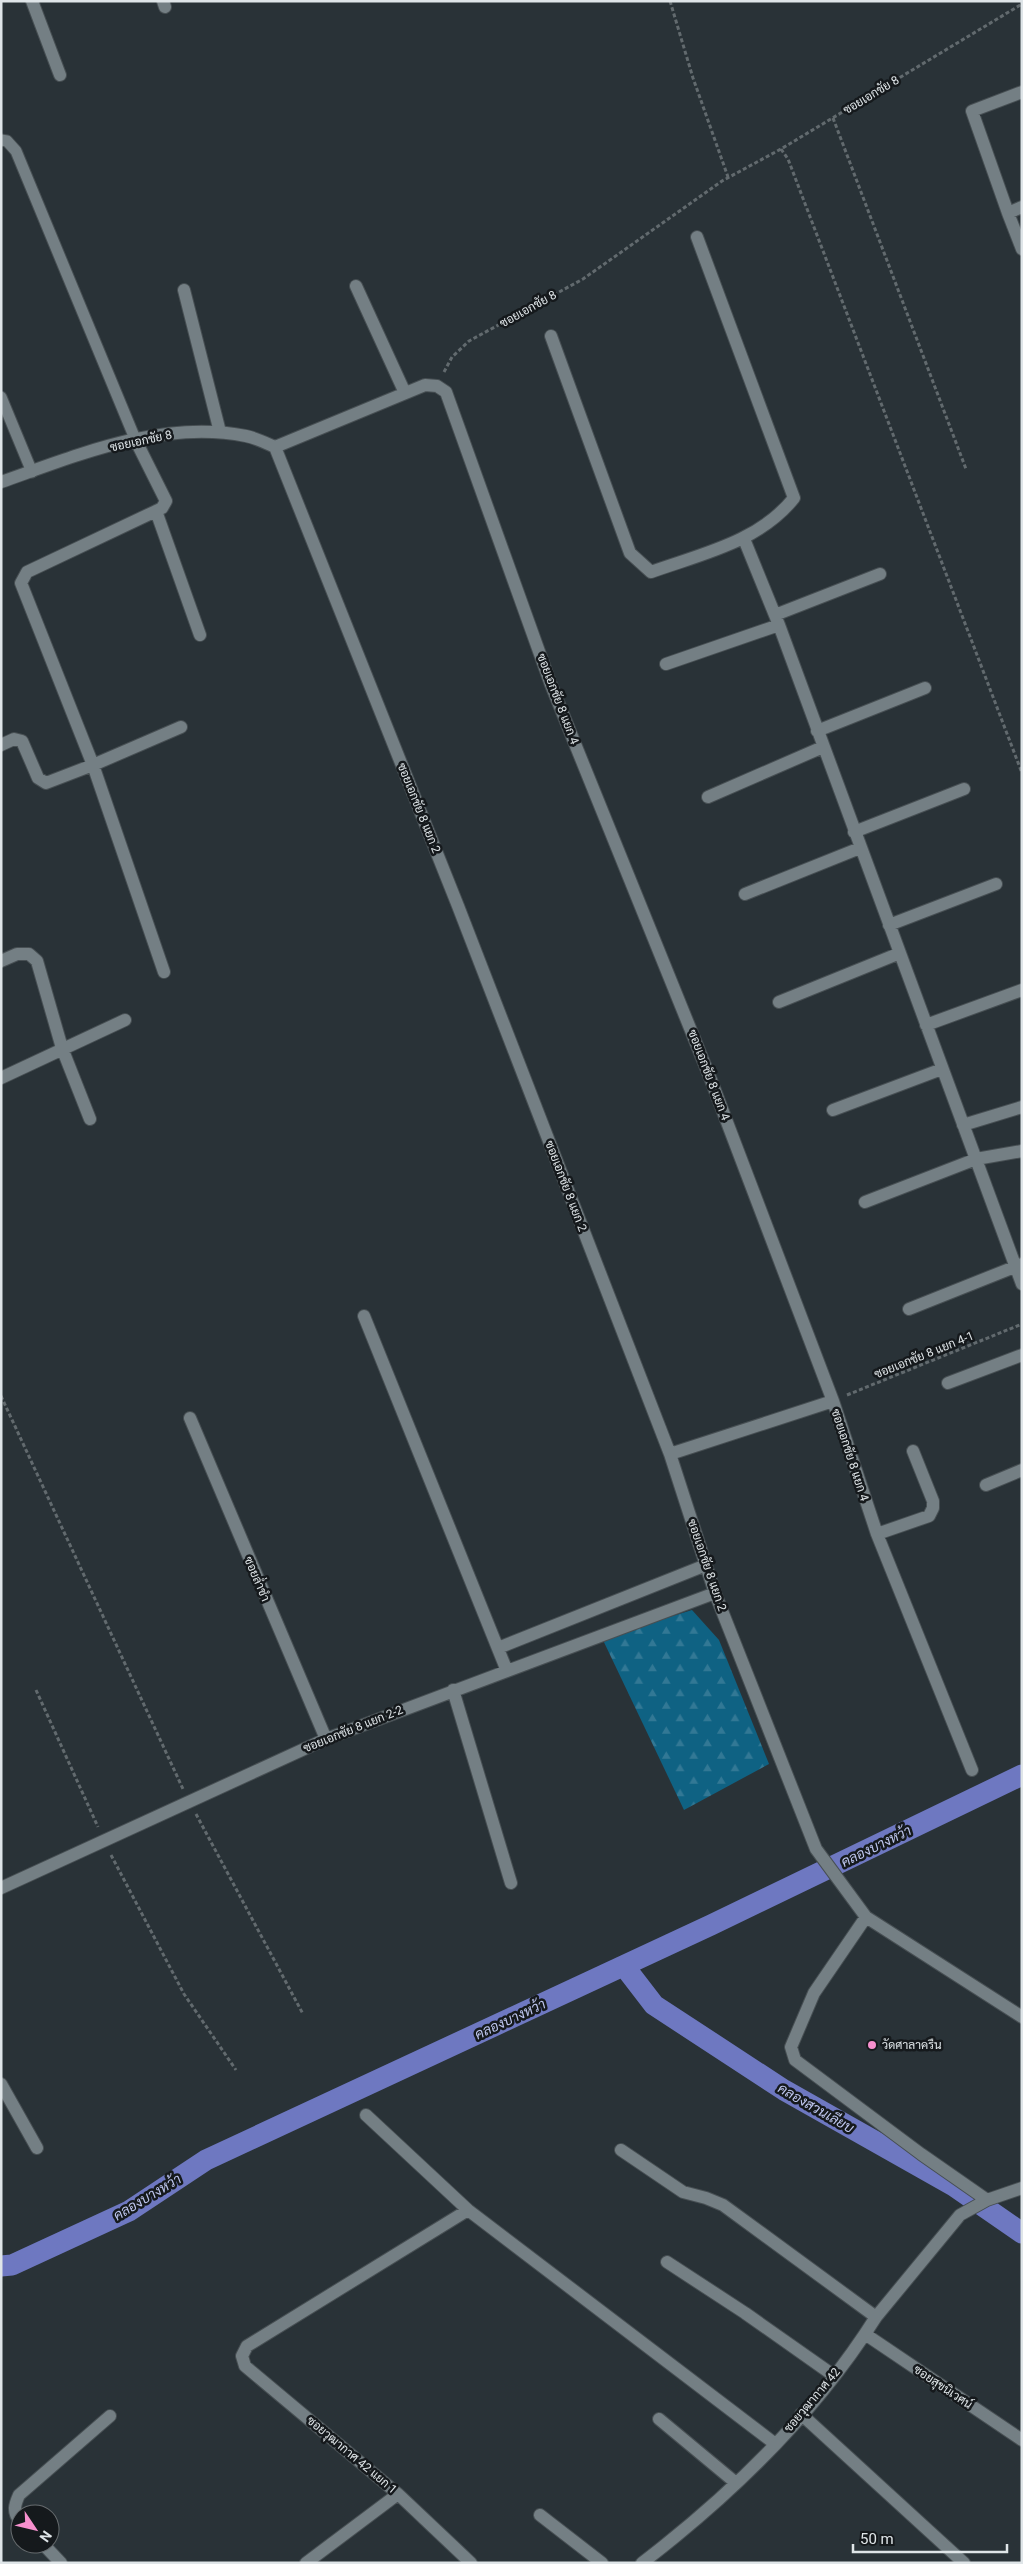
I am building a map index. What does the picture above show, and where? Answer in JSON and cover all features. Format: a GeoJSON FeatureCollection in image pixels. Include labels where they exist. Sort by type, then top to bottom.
{"type":"FeatureCollection","features":[{"type":"Feature","properties":{"kind":"street"},"geometry":{"type":"LineString","coordinates":[[32,1],[60,75]]}},
{"type":"Feature","properties":{"kind":"street"},"geometry":{"type":"LineString","coordinates":[[1022,92],[972,111],[1022,249]]}},
{"type":"Feature","properties":{"kind":"street"},"geometry":{"type":"LineString","coordinates":[[1008,213],[1022,207]]}},
{"type":"Feature","properties":{"kind":"street"},"geometry":{"type":"LineString","coordinates":[[551,336],[630,553],[651,572],[744,539],[782,514],[794,498],[697,237]]}},
{"type":"Feature","properties":{"kind":"street"},"geometry":{"type":"LineString","coordinates":[[356,286],[405,393]]}},
{"type":"Feature","properties":{"kind":"street"},"geometry":{"type":"LineString","coordinates":[[184,290],[220,432]]}},
{"type":"Feature","properties":{"kind":"street"},"geometry":{"type":"LineString","coordinates":[[275,447],[425,385],[437,386]]}},
{"type":"Feature","properties":{"kind":"street","name":"ซอยเอกชัย 8 แยก 4"},"geometry":{"type":"LineString","coordinates":[[437,386],[446,392],[550,682],[712,1080],[833,1401],[876,1534],[972,1770]]}},
{"type":"Feature","properties":{"kind":"street","name":"ซอยเอกชัย 8"},"geometry":{"type":"LineString","coordinates":[[1,482],[81,454],[180,432],[220,432],[248,437],[275,447]]}},
{"type":"Feature","properties":{"kind":"street"},"geometry":{"type":"LineString","coordinates":[[136,441],[166,501],[162,508],[27,572],[22,577],[21,583],[93,765],[164,972]]}},
{"type":"Feature","properties":{"kind":"street","name":"ซอยเอกชัย 8 แยก 2"},"geometry":{"type":"LineString","coordinates":[[275,447],[462,915],[670,1454],[715,1593],[816,1849],[866,1917]]}},
{"type":"Feature","properties":{"kind":"street"},"geometry":{"type":"LineString","coordinates":[[156,511],[200,635]]}},
{"type":"Feature","properties":{"kind":"street"},"geometry":{"type":"LineString","coordinates":[[744,539],[777,620],[963,1125],[1019,1266],[1022,1284]]}},
{"type":"Feature","properties":{"kind":"street"},"geometry":{"type":"LineString","coordinates":[[666,664],[777,620],[880,574]]}},
{"type":"Feature","properties":{"kind":"street"},"geometry":{"type":"LineString","coordinates":[[817,731],[925,688]]}},
{"type":"Feature","properties":{"kind":"street"},"geometry":{"type":"LineString","coordinates":[[1,746],[14,739],[22,741],[38,778],[46,783],[181,727]]}},
{"type":"Feature","properties":{"kind":"street"},"geometry":{"type":"LineString","coordinates":[[708,797],[823,748]]}},
{"type":"Feature","properties":{"kind":"street"},"geometry":{"type":"LineString","coordinates":[[854,832],[964,790]]}},
{"type":"Feature","properties":{"kind":"street"},"geometry":{"type":"LineString","coordinates":[[745,894],[860,848]]}},
{"type":"Feature","properties":{"kind":"street"},"geometry":{"type":"LineString","coordinates":[[889,925],[996,884]]}},
{"type":"Feature","properties":{"kind":"street"},"geometry":{"type":"LineString","coordinates":[[779,1002],[900,953]]}},
{"type":"Feature","properties":{"kind":"street"},"geometry":{"type":"LineString","coordinates":[[1,961],[17,954],[29,954],[37,961],[62,1048],[90,1119]]}},
{"type":"Feature","properties":{"kind":"street"},"geometry":{"type":"LineString","coordinates":[[926,1025],[1022,990]]}},
{"type":"Feature","properties":{"kind":"street"},"geometry":{"type":"LineString","coordinates":[[1,1078],[125,1020]]}},
{"type":"Feature","properties":{"kind":"street"},"geometry":{"type":"LineString","coordinates":[[833,1110],[942,1069]]}},
{"type":"Feature","properties":{"kind":"street"},"geometry":{"type":"LineString","coordinates":[[963,1125],[1022,1107]]}},
{"type":"Feature","properties":{"kind":"street"},"geometry":{"type":"LineString","coordinates":[[865,1202],[976,1159],[1022,1151]]}},
{"type":"Feature","properties":{"kind":"street"},"geometry":{"type":"LineString","coordinates":[[908,1309],[1019,1266]]}},
{"type":"Feature","properties":{"kind":"street"},"geometry":{"type":"LineString","coordinates":[[364,1316],[507,1671]]}},
{"type":"Feature","properties":{"kind":"street"},"geometry":{"type":"LineString","coordinates":[[948,1383],[1022,1355]]}},
{"type":"Feature","properties":{"kind":"street"},"geometry":{"type":"LineString","coordinates":[[670,1454],[833,1401]]}},
{"type":"Feature","properties":{"kind":"street","name":"ซอยล่ำชำ"},"geometry":{"type":"LineString","coordinates":[[190,1418],[326,1739]]}},
{"type":"Feature","properties":{"kind":"street"},"geometry":{"type":"LineString","coordinates":[[876,1534],[929,1516],[933,1508],[933,1501],[913,1451]]}},
{"type":"Feature","properties":{"kind":"street"},"geometry":{"type":"LineString","coordinates":[[986,1484],[1022,1470]]}},
{"type":"Feature","properties":{"kind":"street"},"geometry":{"type":"LineString","coordinates":[[498,1648],[706,1565]]}},
{"type":"Feature","properties":{"kind":"street","name":"ซอยเอกชัย 8 แยก 2-2"},"geometry":{"type":"LineString","coordinates":[[1,1888],[326,1739],[715,1593]]}},
{"type":"Feature","properties":{"kind":"street"},"geometry":{"type":"LineString","coordinates":[[453,1690],[512,1884]]}},
{"type":"Feature","properties":{"kind":"street"},"geometry":{"type":"LineString","coordinates":[[985,2201],[795,2060],[791,2047],[814,1993],[866,1917],[1022,2016]]}},
{"type":"Feature","properties":{"kind":"street"},"geometry":{"type":"LineString","coordinates":[[1,2084],[37,2148]]}},
{"type":"Feature","properties":{"kind":"street"},"geometry":{"type":"LineString","coordinates":[[366,2115],[468,2210],[774,2443]]}},
{"type":"Feature","properties":{"kind":"street"},"geometry":{"type":"LineString","coordinates":[[621,2150],[683,2192],[723,2205],[876,2316]]}},
{"type":"Feature","properties":{"kind":"street","name":"ซอยวุฒากาศ 42"},"geometry":{"type":"LineString","coordinates":[[642,2563],[736,2483],[802,2414],[865,2334],[876,2316],[960,2215],[985,2201],[1022,2188]]}},
{"type":"Feature","properties":{"kind":"street","name":"ซอยวุฒากาศ 42 แยก 1"},"geometry":{"type":"LineString","coordinates":[[468,2210],[247,2346],[242,2356],[245,2366],[398,2494],[471,2563]]}},
{"type":"Feature","properties":{"kind":"street"},"geometry":{"type":"LineString","coordinates":[[667,2262],[745,2313],[833,2375]]}},
{"type":"Feature","properties":{"kind":"street","name":"ซอยสุขนิเวศน์"},"geometry":{"type":"LineString","coordinates":[[865,2334],[1022,2440]]}},
{"type":"Feature","properties":{"kind":"street"},"geometry":{"type":"LineString","coordinates":[[802,2414],[964,2563]]}},
{"type":"Feature","properties":{"kind":"street"},"geometry":{"type":"LineString","coordinates":[[15,2504],[19,2494],[110,2416]]}},
{"type":"Feature","properties":{"kind":"street"},"geometry":{"type":"LineString","coordinates":[[659,2419],[736,2483]]}},
{"type":"Feature","properties":{"kind":"street"},"geometry":{"type":"LineString","coordinates":[[306,2563],[398,2494]]}},
{"type":"Feature","properties":{"kind":"street"},"geometry":{"type":"LineString","coordinates":[[540,2515],[602,2563]]}},
{"type":"Feature","properties":{"kind":"street"},"geometry":{"type":"LineString","coordinates":[[52,2554],[61,2563]]}},
{"type":"Feature","properties":{"kind":"lane"},"geometry":{"type":"LineString","coordinates":[[1,140],[7,141],[16,152],[136,441]]}},
{"type":"Feature","properties":{"kind":"lane"},"geometry":{"type":"LineString","coordinates":[[1,397],[32,472]]}},
{"type":"Feature","properties":{"kind":"path"},"geometry":{"type":"LineString","coordinates":[[670,1],[693,78],[728,178]]}},
{"type":"Feature","properties":{"kind":"path","name":"ซอยเอกชัย 8"},"geometry":{"type":"LineString","coordinates":[[437,386],[447,364],[469,341],[583,279],[728,178],[781,150],[1022,4]]}},
{"type":"Feature","properties":{"kind":"path"},"geometry":{"type":"LineString","coordinates":[[833,118],[966,469]]}},
{"type":"Feature","properties":{"kind":"path"},"geometry":{"type":"LineString","coordinates":[[781,150],[788,159],[795,176],[1022,773]]}},
{"type":"Feature","properties":{"kind":"path","name":"ซอยเอกชัย 8 แยก 4-1"},"geometry":{"type":"LineString","coordinates":[[833,1401],[1022,1324]]}},
{"type":"Feature","properties":{"kind":"path"},"geometry":{"type":"LineString","coordinates":[[1,1396],[189,1802],[304,2014]]}},
{"type":"Feature","properties":{"kind":"path"},"geometry":{"type":"LineString","coordinates":[[36,1690],[104,1841],[184,1994],[236,2070]]}},
{"type":"Feature","properties":{"kind":"green space"},"geometry":{"type":"Polygon","coordinates":[[[692,1610],[719,1640],[769,1764],[684,1810],[602,1638],[692,1610]]]}},
{"type":"Feature","properties":{"kind":"waterway","name":"คลองบางหว้า"},"geometry":{"type":"LineString","coordinates":[[1,2266],[12,2265],[129,2211],[206,2160],[711,1925],[1022,1775]]}},
{"type":"Feature","properties":{"kind":"waterway","name":"คลองสวนเลียบ"},"geometry":{"type":"LineString","coordinates":[[624,1966],[654,2005],[784,2090],[954,2186],[1022,2233]]}},
{"type":"Feature","properties":{"kind":"place","name":"วัดศาลาครืน"},"geometry":{"type":"Point","coordinates":[872,2045]}}]}
